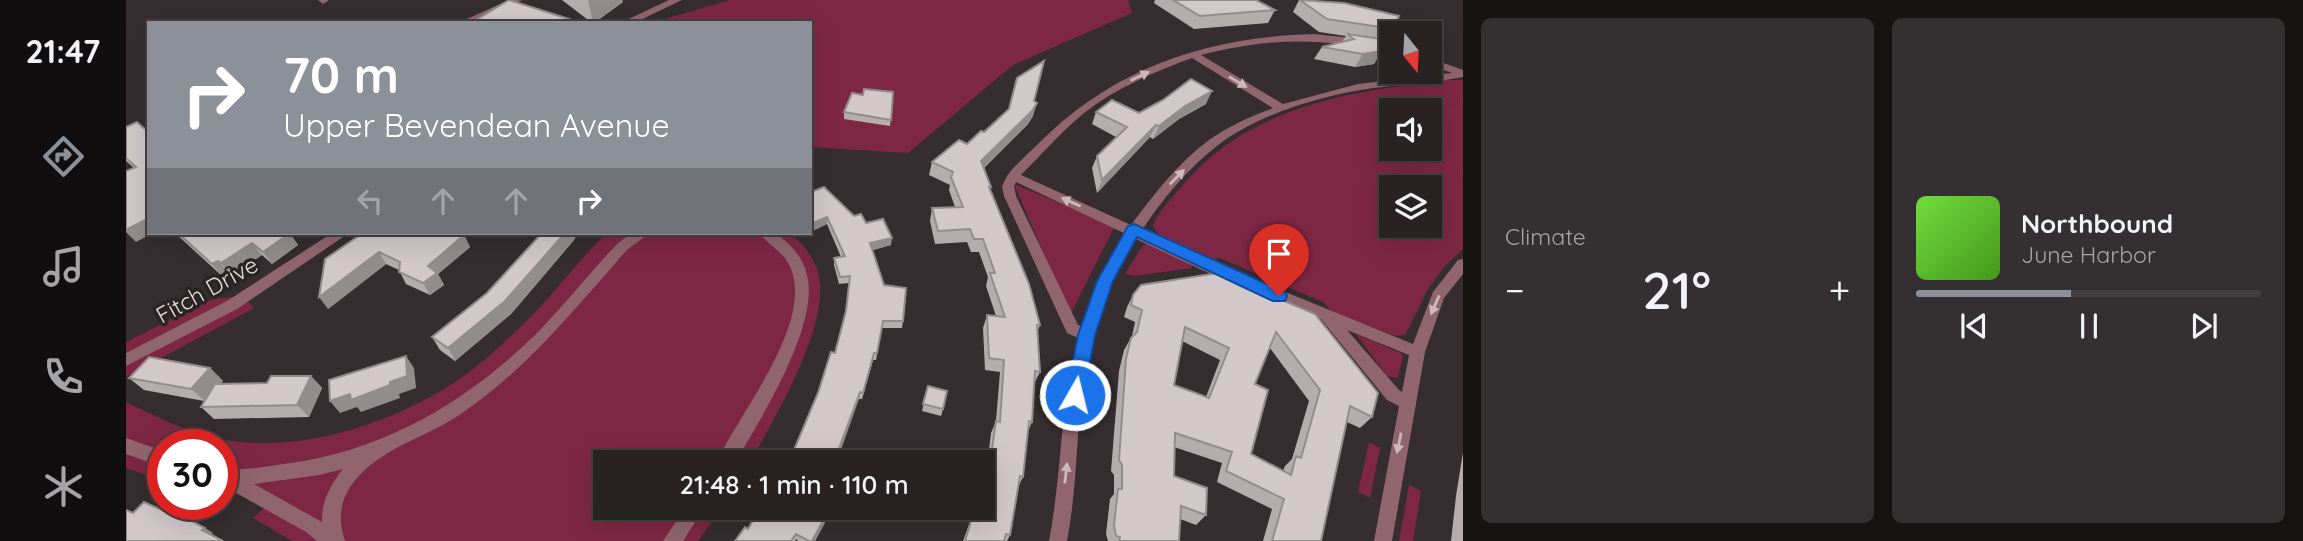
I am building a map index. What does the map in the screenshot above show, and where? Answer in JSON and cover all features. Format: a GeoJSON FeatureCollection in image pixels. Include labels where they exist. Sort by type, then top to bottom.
{"type":"FeatureCollection","features":[{"type":"Feature","properties":{"kind":"street"},"geometry":{"type":"LineString","coordinates":[[468,21],[517,0]]}},
{"type":"Feature","properties":{"kind":"street"},"geometry":{"type":"LineString","coordinates":[[630,21],[677,0]]}},
{"type":"Feature","properties":{"kind":"street"},"geometry":{"type":"LineString","coordinates":[[1086,335],[1072,330],[1008,191],[1013,176],[1072,117],[1142,75],[1195,55],[1256,40],[1295,35],[1338,38],[1379,47]]}},
{"type":"Feature","properties":{"kind":"street"},"geometry":{"type":"LineString","coordinates":[[1195,55],[1282,108]]}},
{"type":"Feature","properties":{"kind":"street"},"geometry":{"type":"LineString","coordinates":[[1442,66],[1463,74]]}},
{"type":"Feature","properties":{"kind":"street"},"geometry":{"type":"LineString","coordinates":[[1058,541],[1079,365],[1086,335],[1105,281],[1134,230],[1172,182],[1212,144],[1249,122],[1282,108],[1363,86],[1463,74]]}},
{"type":"Feature","properties":{"kind":"street"},"geometry":{"type":"LineString","coordinates":[[1013,176],[1207,265],[1327,317],[1418,352]]}},
{"type":"Feature","properties":{"kind":"street","name":"Fitch Drive"},"geometry":{"type":"LineString","coordinates":[[126,360],[232,305],[338,235]]}},
{"type":"Feature","properties":{"kind":"street"},"geometry":{"type":"LineString","coordinates":[[334,541],[330,521],[331,506],[337,492],[358,465],[387,446],[450,415],[492,383],[543,336],[623,246],[638,235]]}},
{"type":"Feature","properties":{"kind":"street"},"geometry":{"type":"LineString","coordinates":[[733,450],[788,343],[803,288],[799,268],[787,250],[768,235]]}},
{"type":"Feature","properties":{"kind":"street"},"geometry":{"type":"LineString","coordinates":[[1383,541],[1418,352],[1438,296],[1463,264]]}},
{"type":"Feature","properties":{"kind":"street"},"geometry":{"type":"LineString","coordinates":[[1327,317],[1393,395],[1407,402]]}},
{"type":"Feature","properties":{"kind":"street"},"geometry":{"type":"LineString","coordinates":[[126,446],[147,453]]}},
{"type":"Feature","properties":{"kind":"street"},"geometry":{"type":"LineString","coordinates":[[238,476],[319,467],[387,446]]}},
{"type":"Feature","properties":{"kind":"street"},"geometry":{"type":"LineString","coordinates":[[238,484],[279,506],[334,541]]}},
{"type":"Feature","properties":{"kind":"street"},"geometry":{"type":"LineString","coordinates":[[672,541],[687,520]]}},
{"type":"Feature","properties":{"kind":"shaded area"},"geometry":{"type":"Polygon","coordinates":[[[730,0],[1128,0],[1132,13],[1013,65],[908,153],[812,147],[812,21],[658,21],[730,0]]]}},
{"type":"Feature","properties":{"kind":"shaded area"},"geometry":{"type":"Polygon","coordinates":[[[1463,80],[1463,249],[1444,267],[1428,289],[1405,335],[1396,336],[1332,312],[1323,302],[1217,257],[1215,262],[1189,252],[1157,232],[1153,225],[1170,200],[1208,159],[1237,138],[1302,108],[1373,90],[1463,80]]]}},
{"type":"Feature","properties":{"kind":"shaded area"},"geometry":{"type":"Polygon","coordinates":[[[1014,184],[1115,226],[1070,315],[1014,184]]]}},
{"type":"Feature","properties":{"kind":"shaded area"},"geometry":{"type":"Polygon","coordinates":[[[605,235],[791,235],[808,252],[819,277],[820,298],[808,346],[798,372],[756,450],[593,450],[593,520],[713,520],[698,541],[292,541],[253,518],[264,508],[238,487],[238,441],[290,442],[327,436],[399,412],[462,377],[489,356],[535,312],[605,235]]]}},
{"type":"Feature","properties":{"kind":"shaded area"},"geometry":{"type":"Polygon","coordinates":[[[1150,243],[1191,262],[1192,268],[1135,276],[1125,274],[1143,245],[1150,243]]]}},
{"type":"Feature","properties":{"kind":"shaded area"},"geometry":{"type":"Polygon","coordinates":[[[243,296],[254,308],[126,377],[126,342],[213,299],[243,296]]]}},
{"type":"Feature","properties":{"kind":"shaded area"},"geometry":{"type":"Polygon","coordinates":[[[1356,334],[1401,353],[1403,356],[1398,378],[1387,376],[1356,334]]]}},
{"type":"Feature","properties":{"kind":"shaded area"},"geometry":{"type":"Polygon","coordinates":[[[126,402],[185,429],[147,429],[147,475],[126,468],[126,402]]]}},
{"type":"Feature","properties":{"kind":"shaded area"},"geometry":{"type":"Polygon","coordinates":[[[1369,442],[1380,448],[1370,498],[1358,492],[1369,442]]]}},
{"type":"Feature","properties":{"kind":"shaded area"},"geometry":{"type":"Polygon","coordinates":[[[1409,485],[1421,491],[1413,541],[1399,541],[1409,485]]]}},
{"type":"Feature","properties":{"kind":"building"},"geometry":{"type":"Polygon","coordinates":[[[509,0],[569,19],[566,21],[474,21],[509,0]]]}},
{"type":"Feature","properties":{"kind":"building"},"geometry":{"type":"Polygon","coordinates":[[[1173,0],[1256,0],[1275,10],[1200,16],[1173,0]]]}},
{"type":"Feature","properties":{"kind":"building"},"geometry":{"type":"Polygon","coordinates":[[[1300,0],[1344,3],[1399,16],[1397,21],[1379,21],[1379,27],[1327,19],[1300,0]]]}},
{"type":"Feature","properties":{"kind":"building"},"geometry":{"type":"Polygon","coordinates":[[[1347,34],[1379,39],[1379,51],[1363,54],[1322,47],[1354,39],[1347,34]]]}},
{"type":"Feature","properties":{"kind":"building"},"geometry":{"type":"Polygon","coordinates":[[[1044,61],[1034,101],[1037,103],[1032,111],[981,161],[1029,284],[1040,325],[1037,325],[1040,372],[1035,371],[1032,422],[1029,421],[1023,477],[1020,476],[1010,535],[1006,534],[1004,541],[965,541],[971,520],[995,520],[995,450],[992,450],[996,421],[1000,422],[1004,360],[989,358],[987,315],[1005,317],[990,273],[995,273],[983,239],[974,239],[970,229],[938,231],[932,208],[963,207],[951,177],[953,172],[932,162],[959,140],[967,144],[1009,109],[1017,78],[1044,61]]]}},
{"type":"Feature","properties":{"kind":"building"},"geometry":{"type":"Polygon","coordinates":[[[1191,79],[1212,91],[1185,106],[1159,126],[1156,125],[1102,180],[1097,156],[1127,127],[1096,112],[1112,100],[1139,113],[1163,100],[1191,79]]]}},
{"type":"Feature","properties":{"kind":"building"},"geometry":{"type":"Polygon","coordinates":[[[864,89],[893,92],[891,120],[844,112],[852,93],[863,95],[864,89]]]}},
{"type":"Feature","properties":{"kind":"building"},"geometry":{"type":"Polygon","coordinates":[[[137,122],[147,131],[147,219],[126,230],[126,171],[136,167],[126,158],[126,127],[137,122]]]}},
{"type":"Feature","properties":{"kind":"building"},"geometry":{"type":"Polygon","coordinates":[[[824,187],[854,216],[861,214],[866,223],[883,219],[892,238],[870,243],[884,285],[906,288],[903,321],[883,321],[877,353],[874,353],[863,393],[860,392],[838,450],[794,450],[818,393],[831,352],[835,353],[846,311],[850,276],[840,277],[834,258],[845,256],[827,217],[812,223],[812,190],[824,187]]]}},
{"type":"Feature","properties":{"kind":"building"},"geometry":{"type":"Polygon","coordinates":[[[180,235],[287,235],[263,252],[252,243],[221,263],[218,261],[212,264],[180,235]]]}},
{"type":"Feature","properties":{"kind":"building"},"geometry":{"type":"Polygon","coordinates":[[[360,235],[464,235],[428,266],[437,273],[423,283],[399,272],[400,262],[379,252],[319,297],[325,259],[360,235]]]}},
{"type":"Feature","properties":{"kind":"building"},"geometry":{"type":"Polygon","coordinates":[[[540,235],[563,235],[505,301],[448,348],[432,337],[487,293],[540,235]]]}},
{"type":"Feature","properties":{"kind":"building"},"geometry":{"type":"Polygon","coordinates":[[[1218,273],[1315,314],[1378,393],[1372,417],[1350,406],[1321,541],[1272,541],[1284,499],[1226,471],[1232,452],[1175,433],[1174,476],[1207,488],[1206,515],[1181,506],[1179,541],[1119,541],[1120,537],[1116,536],[1114,525],[1118,489],[1122,489],[1122,465],[1119,460],[1126,359],[1142,310],[1131,305],[1133,295],[1141,285],[1218,273]],[[1185,327],[1174,385],[1209,398],[1229,348],[1185,327]],[[1276,332],[1255,384],[1268,390],[1251,454],[1291,475],[1296,456],[1301,458],[1320,390],[1276,332]]]}},
{"type":"Feature","properties":{"kind":"building"},"geometry":{"type":"Polygon","coordinates":[[[406,356],[407,376],[351,400],[350,394],[330,401],[329,380],[406,356]]]}},
{"type":"Feature","properties":{"kind":"building"},"geometry":{"type":"Polygon","coordinates":[[[149,357],[210,368],[191,389],[129,378],[149,357]]]}},
{"type":"Feature","properties":{"kind":"building"},"geometry":{"type":"Polygon","coordinates":[[[271,376],[311,376],[297,405],[201,407],[215,384],[267,383],[271,376]]]}},
{"type":"Feature","properties":{"kind":"building"},"geometry":{"type":"Polygon","coordinates":[[[928,386],[947,391],[943,409],[923,404],[928,386]]]}},
{"type":"Feature","properties":{"kind":"building"},"geometry":{"type":"Polygon","coordinates":[[[144,502],[147,503],[147,520],[190,520],[223,541],[126,541],[126,510],[133,513],[144,502]]]}},
{"type":"Feature","properties":{"kind":"building"},"geometry":{"type":"Polygon","coordinates":[[[753,520],[823,520],[812,541],[796,534],[791,541],[735,541],[745,527],[748,529],[753,520]]]}},
{"type":"Feature","properties":{"kind":"route"},"geometry":{"type":"LineString","coordinates":[[1075,395],[1086,335],[1105,281],[1134,230],[1279,296]]}}]}
